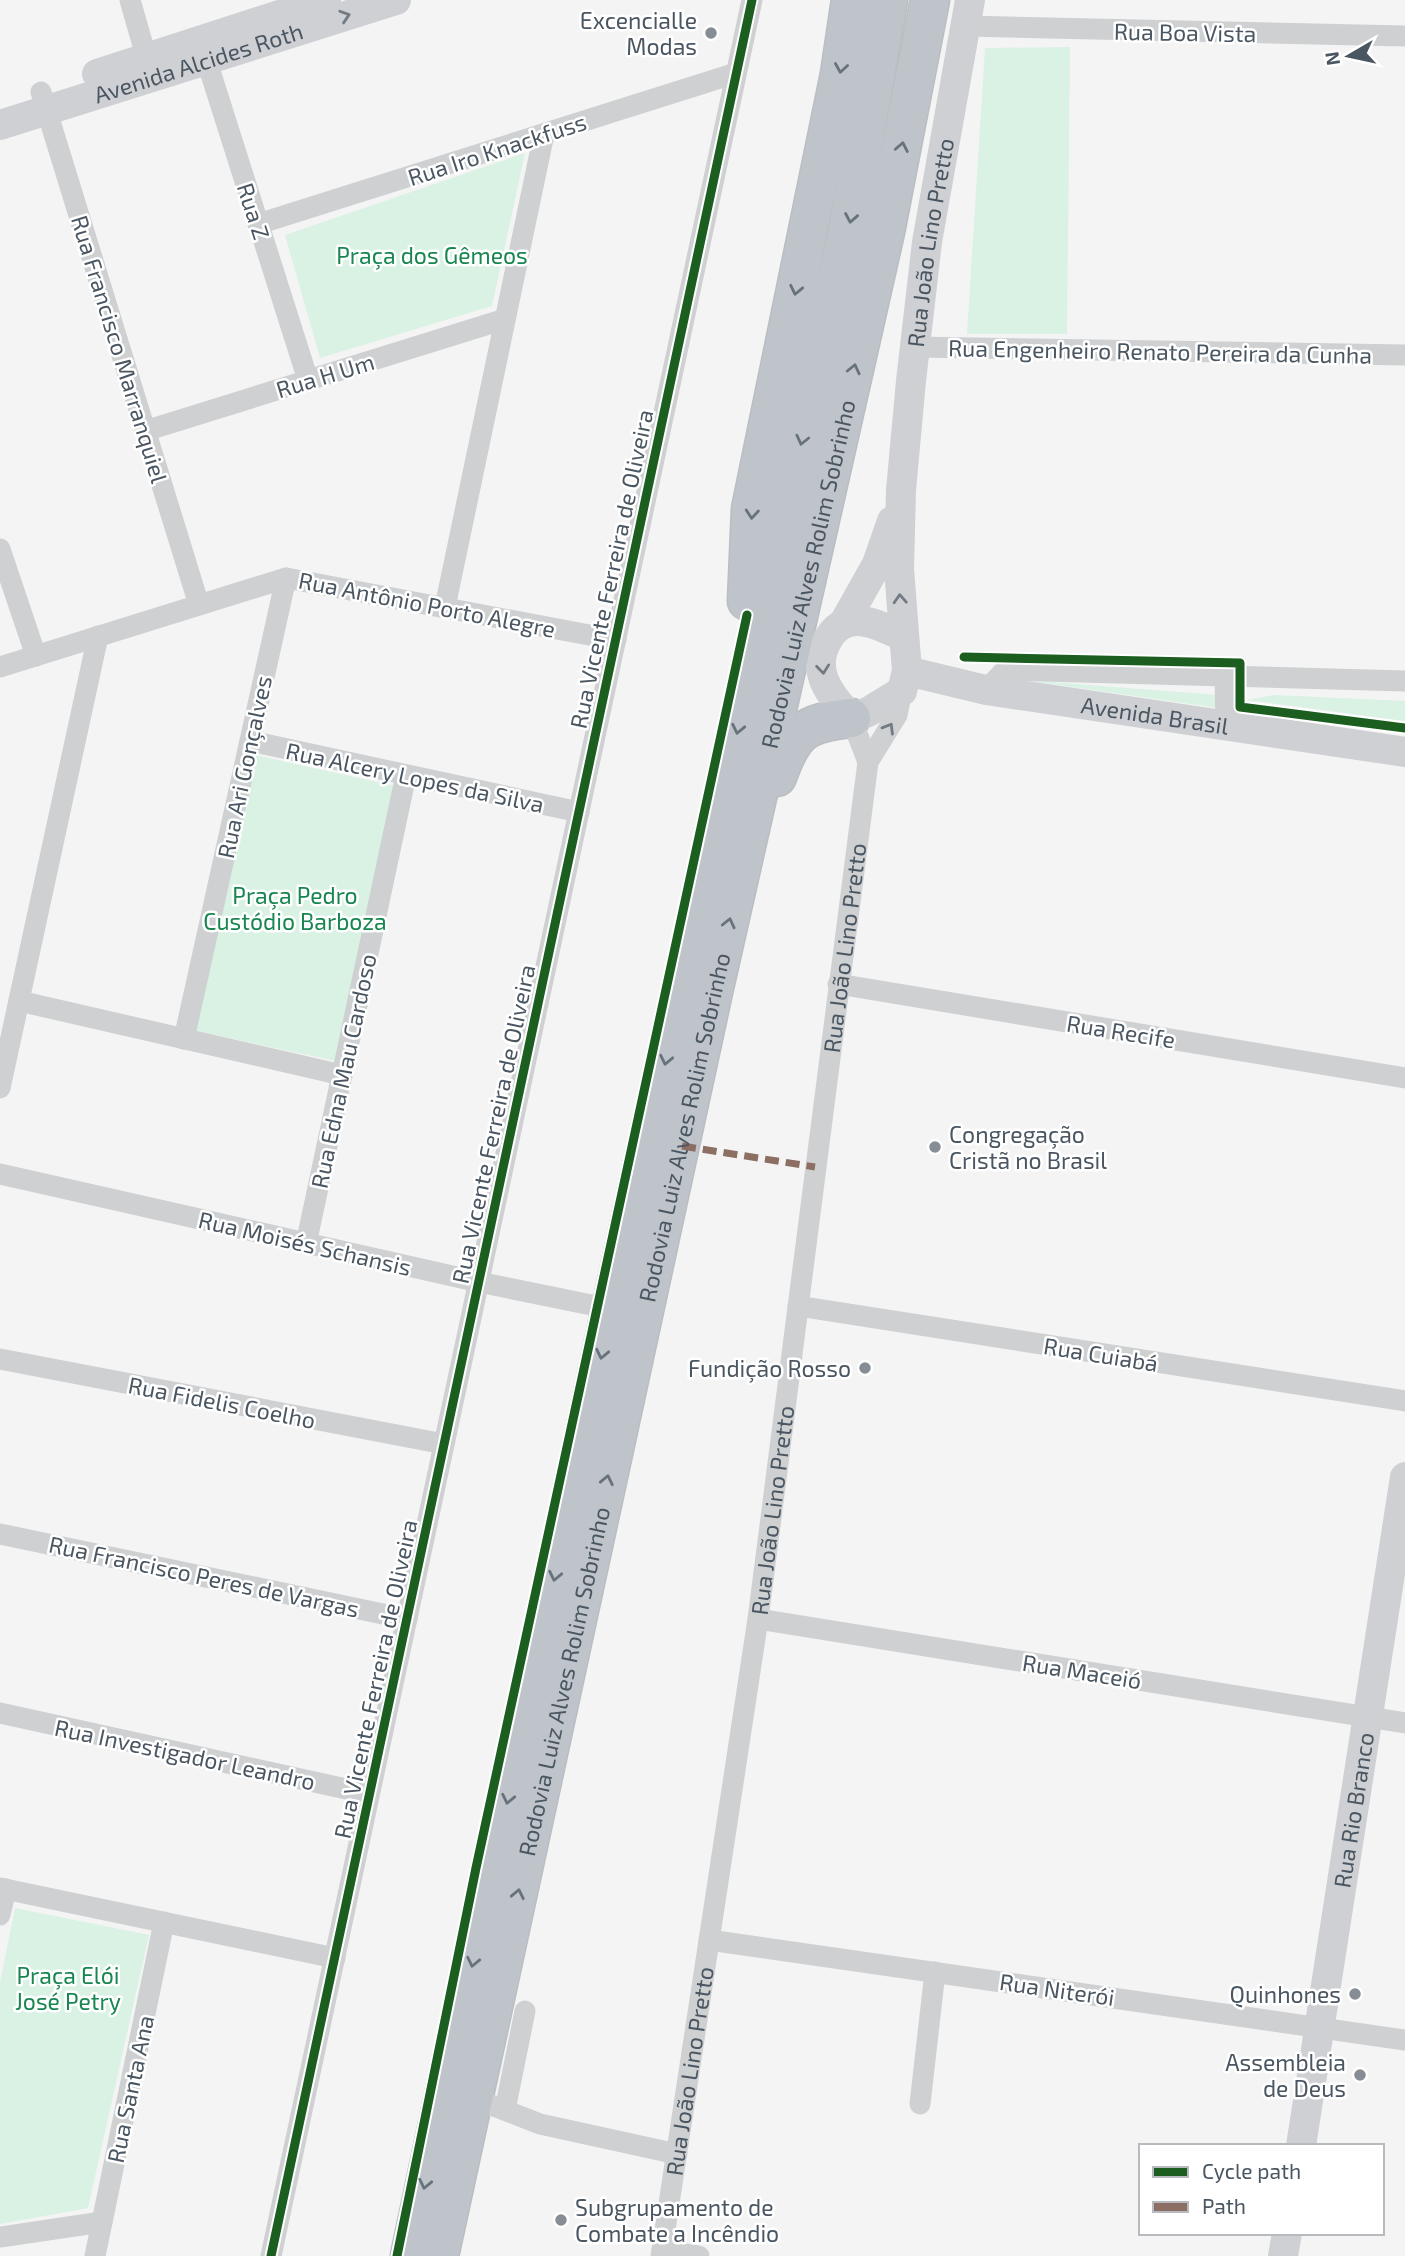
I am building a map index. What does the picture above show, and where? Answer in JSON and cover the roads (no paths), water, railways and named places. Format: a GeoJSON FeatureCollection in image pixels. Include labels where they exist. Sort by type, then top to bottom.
{"type":"FeatureCollection","features":[{"type":"Feature","properties":{"kind":"highway","name":"Rodovia Luiz Alves Rolim Sobrinho"},"geometry":{"type":"LineString","coordinates":[[410,2256],[611,1309],[849,225],[875,2]]}},
{"type":"Feature","properties":{"kind":"highway","name":"Rodovia Luiz Alves Rolim Sobrinho"},"geometry":{"type":"LineString","coordinates":[[439,2256],[489,2104],[747,842],[936,7]]}},
{"type":"Feature","properties":{"kind":"highway"},"geometry":{"type":"LineString","coordinates":[[747,842],[769,798],[785,752],[794,737],[810,725],[850,718]]}},
{"type":"Feature","properties":{"kind":"street"},"geometry":{"type":"LineString","coordinates":[[130,0],[150,68]]}},
{"type":"Feature","properties":{"kind":"street","name":"Avenida Alcides Roth"},"geometry":{"type":"LineString","coordinates":[[203,51],[326,0]]}},
{"type":"Feature","properties":{"kind":"street","name":"Avenida Alcides Roth"},"geometry":{"type":"LineString","coordinates":[[0,106],[44,101],[203,51],[396,0]]}},
{"type":"Feature","properties":{"kind":"street","name":"Rua Vicente Ferreira de Oliveira"},"geometry":{"type":"LineString","coordinates":[[271,2256],[752,0]]}},
{"type":"Feature","properties":{"kind":"street"},"geometry":{"type":"LineString","coordinates":[[936,7],[968,13]]}},
{"type":"Feature","properties":{"kind":"street","name":"Rua Boa Vista"},"geometry":{"type":"LineString","coordinates":[[968,13],[1405,36]]}},
{"type":"Feature","properties":{"kind":"street","name":"Rua João Lino Pretto"},"geometry":{"type":"LineString","coordinates":[[661,2253],[758,1619],[868,762],[897,715],[904,681],[901,490],[931,215],[968,13]]}},
{"type":"Feature","properties":{"kind":"street","name":"Rua Z"},"geometry":{"type":"LineString","coordinates":[[203,51],[308,380]]}},
{"type":"Feature","properties":{"kind":"street","name":"Rua Iro Knackfuss"},"geometry":{"type":"LineString","coordinates":[[258,224],[736,73]]}},
{"type":"Feature","properties":{"kind":"street","name":"Avenida Alcides Roth"},"geometry":{"type":"LineString","coordinates":[[0,125],[44,101]]}},
{"type":"Feature","properties":{"kind":"street","name":"Rua Francisco Marranquiel"},"geometry":{"type":"LineString","coordinates":[[44,101],[199,605]]}},
{"type":"Feature","properties":{"kind":"street"},"geometry":{"type":"LineString","coordinates":[[445,607],[544,134]]}},
{"type":"Feature","properties":{"kind":"street","name":"Rua H Um"},"geometry":{"type":"LineString","coordinates":[[145,431],[505,319]]}},
{"type":"Feature","properties":{"kind":"street","name":"Rua Engenheiro Renato Pereira da Cunha"},"geometry":{"type":"LineString","coordinates":[[915,347],[1405,355]]}},
{"type":"Feature","properties":{"kind":"street","name":"Rua João Lino Pretto"},"geometry":{"type":"LineString","coordinates":[[845,621],[877,564],[901,490]]}},
{"type":"Feature","properties":{"kind":"street"},"geometry":{"type":"LineString","coordinates":[[0,550],[36,656]]}},
{"type":"Feature","properties":{"kind":"street","name":"Rua Antônio Porto Alegre"},"geometry":{"type":"LineString","coordinates":[[0,667],[286,578],[616,640]]}},
{"type":"Feature","properties":{"kind":"street","name":"Rua Ari Gonçalves"},"geometry":{"type":"LineString","coordinates":[[184,1039],[286,578]]}},
{"type":"Feature","properties":{"kind":"street"},"geometry":{"type":"LineString","coordinates":[[902,636],[874,622],[845,621],[831,633],[823,648],[820,666],[824,680],[850,718],[868,712],[904,681]]}},
{"type":"Feature","properties":{"kind":"street"},"geometry":{"type":"LineString","coordinates":[[0,1088],[98,636]]}},
{"type":"Feature","properties":{"kind":"street"},"geometry":{"type":"LineString","coordinates":[[986,690],[1005,670],[1405,681]]}},
{"type":"Feature","properties":{"kind":"street"},"geometry":{"type":"LineString","coordinates":[[1225,676],[1226,726]]}},
{"type":"Feature","properties":{"kind":"street","name":"Avenida Brasil"},"geometry":{"type":"LineString","coordinates":[[904,681],[986,690],[1405,752]]}},
{"type":"Feature","properties":{"kind":"street","name":"Rua João Lino Pretto"},"geometry":{"type":"LineString","coordinates":[[850,718],[868,762]]}},
{"type":"Feature","properties":{"kind":"street","name":"Rua Alcery Lopes da Silva"},"geometry":{"type":"LineString","coordinates":[[250,741],[579,812]]}},
{"type":"Feature","properties":{"kind":"street","name":"Rua Edna Mau Cardoso"},"geometry":{"type":"LineString","coordinates":[[306,1244],[406,775]]}},
{"type":"Feature","properties":{"kind":"street","name":"Rua Recife"},"geometry":{"type":"LineString","coordinates":[[838,984],[1405,1078]]}},
{"type":"Feature","properties":{"kind":"street"},"geometry":{"type":"LineString","coordinates":[[19,1001],[342,1075]]}},
{"type":"Feature","properties":{"kind":"street","name":"Rua Moisés Schansis"},"geometry":{"type":"LineString","coordinates":[[0,1174],[306,1244],[611,1309]]}},
{"type":"Feature","properties":{"kind":"street","name":"Rua Cuiabá"},"geometry":{"type":"LineString","coordinates":[[798,1306],[1405,1401]]}},
{"type":"Feature","properties":{"kind":"street","name":"Rua Fidelis Coelho"},"geometry":{"type":"LineString","coordinates":[[0,1359],[444,1444]]}},
{"type":"Feature","properties":{"kind":"street","name":"Rua Rio Branco"},"geometry":{"type":"LineString","coordinates":[[1301,2144],[1405,1477]]}},
{"type":"Feature","properties":{"kind":"street","name":"Rua Francisco Peres de Vargas"},"geometry":{"type":"LineString","coordinates":[[0,1534],[407,1619]]}},
{"type":"Feature","properties":{"kind":"street","name":"Rua Maceió"},"geometry":{"type":"LineString","coordinates":[[758,1619],[1405,1723]]}},
{"type":"Feature","properties":{"kind":"street","name":"Rua Investigador Leandro"},"geometry":{"type":"LineString","coordinates":[[0,1713],[369,1794]]}},
{"type":"Feature","properties":{"kind":"street"},"geometry":{"type":"LineString","coordinates":[[0,1915],[3,1889],[335,1958]]}},
{"type":"Feature","properties":{"kind":"street","name":"Rua Santa Ana"},"geometry":{"type":"LineString","coordinates":[[95,2256],[164,1922]]}},
{"type":"Feature","properties":{"kind":"street","name":"Rua Niterói"},"geometry":{"type":"LineString","coordinates":[[709,1940],[1405,2040]]}},
{"type":"Feature","properties":{"kind":"street"},"geometry":{"type":"LineString","coordinates":[[920,2104],[935,1972]]}},
{"type":"Feature","properties":{"kind":"street"},"geometry":{"type":"LineString","coordinates":[[524,2011],[489,2104],[540,2123],[677,2154]]}},
{"type":"Feature","properties":{"kind":"street"},"geometry":{"type":"LineString","coordinates":[[0,2237],[102,2222]]}},
{"type":"Feature","properties":{"kind":"street"},"geometry":{"type":"LineString","coordinates":[[1283,2256],[1287,2235]]}},
{"type":"Feature","properties":{"kind":"street"},"geometry":{"type":"LineString","coordinates":[[661,2253],[699,2256]]}},
{"type":"Feature","properties":{"kind":"place","name":"Excencialle Modas"},"geometry":{"type":"Point","coordinates":[711,33]}},
{"type":"Feature","properties":{"kind":"place","name":"Congregação Cristã no Brasil"},"geometry":{"type":"Point","coordinates":[935,1147]}},
{"type":"Feature","properties":{"kind":"place","name":"Fundição Rosso"},"geometry":{"type":"Point","coordinates":[865,1368]}},
{"type":"Feature","properties":{"kind":"place","name":"Quinhones"},"geometry":{"type":"Point","coordinates":[1355,1994]}},
{"type":"Feature","properties":{"kind":"place","name":"Assembleia de Deus"},"geometry":{"type":"Point","coordinates":[1360,2075]}},
{"type":"Feature","properties":{"kind":"place","name":"Subgrupamento de Combate a Incêndio"},"geometry":{"type":"Point","coordinates":[561,2220]}},
{"type":"Feature","properties":{"kind":"park label","name":"Praça dos Gêmeos"},"geometry":{"type":"Point","coordinates":[432,255]}},
{"type":"Feature","properties":{"kind":"park label","name":"Praça Pedro Custódio Barboza"},"geometry":{"type":"Point","coordinates":[295,908]}},
{"type":"Feature","properties":{"kind":"park label","name":"Praça Elói José Petry"},"geometry":{"type":"Point","coordinates":[68,1988]}}]}
